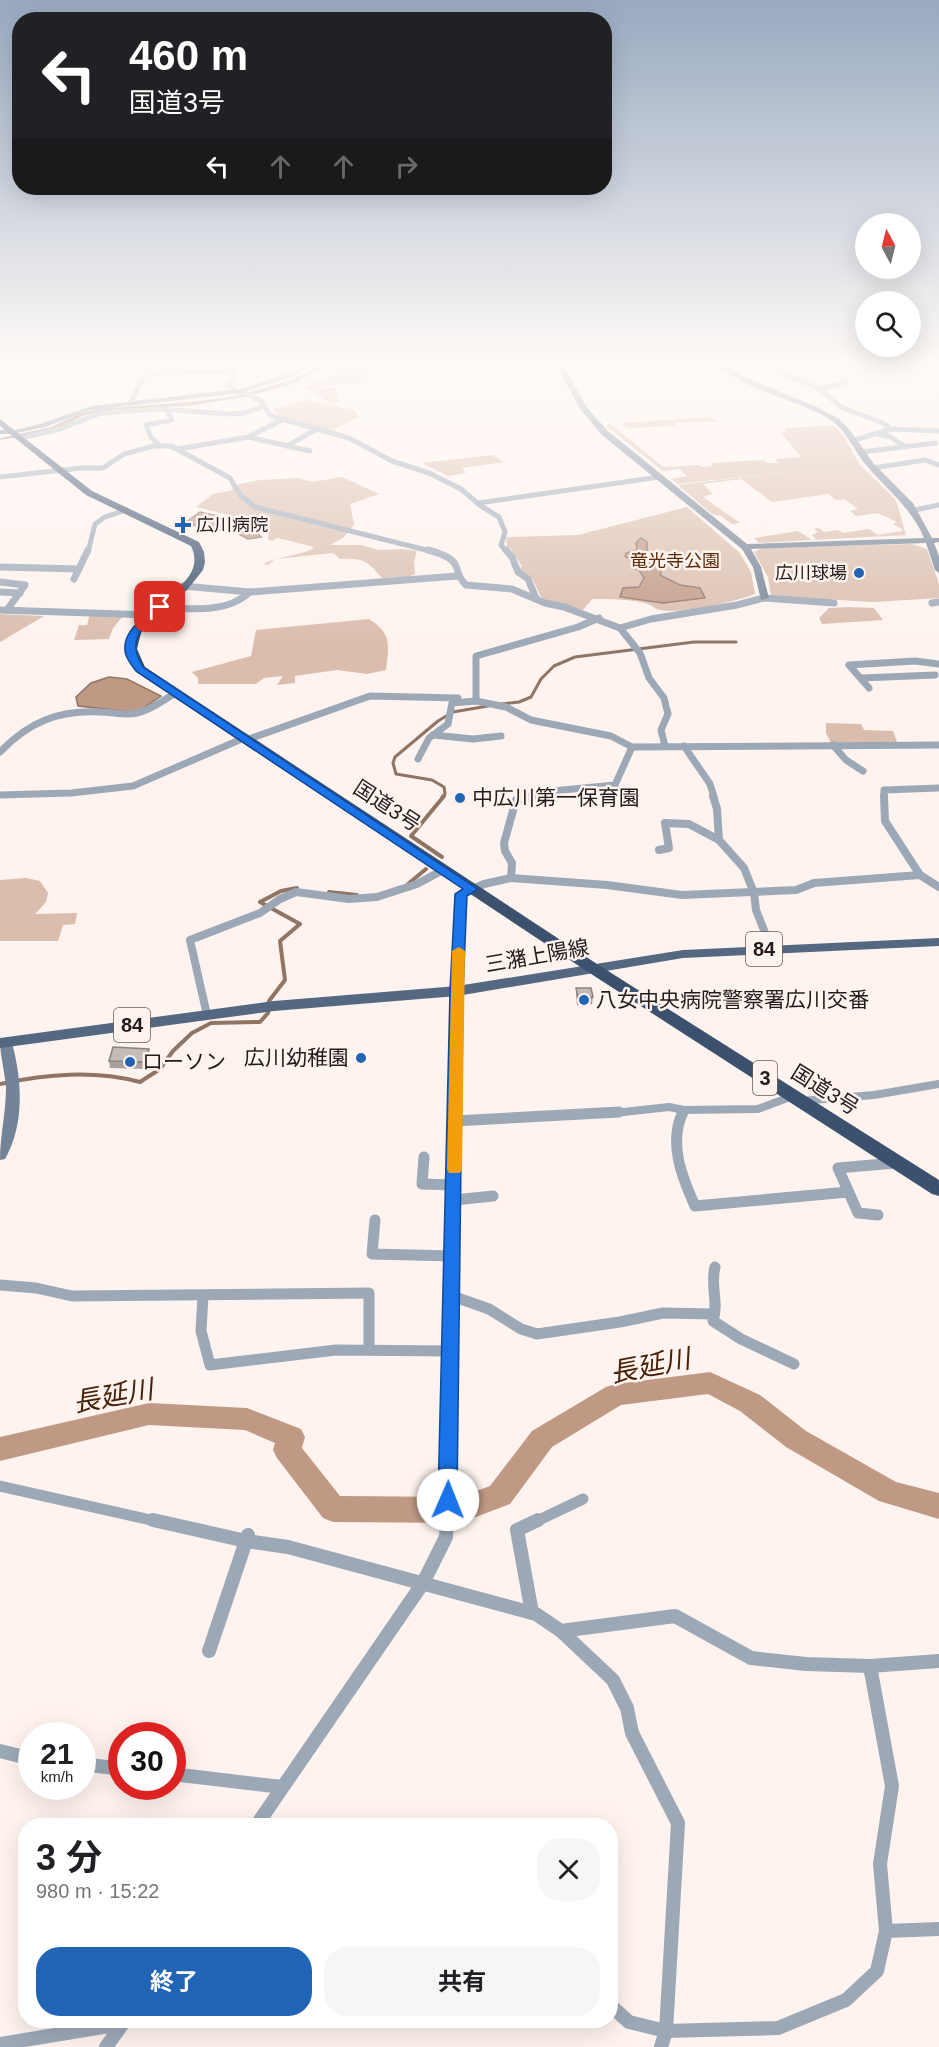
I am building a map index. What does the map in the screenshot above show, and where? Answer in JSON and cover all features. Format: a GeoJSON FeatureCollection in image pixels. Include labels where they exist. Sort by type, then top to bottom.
{"type":"FeatureCollection","features":[{"type":"Feature","properties":{"kind":"highway","name":"国道3号"},"geometry":{"type":"LineString","coordinates":[[41,456],[89,493],[195,544],[200,552],[200,563],[194,577],[137,628],[130,654],[140,669],[174,694],[471,889],[939,1189]]}},
{"type":"Feature","properties":{"kind":"main road","name":"三潴上陽線"},"geometry":{"type":"LineString","coordinates":[[2,1043],[269,1007],[457,991],[539,979],[591,967],[683,954],[771,948],[939,942]]}},
{"type":"Feature","properties":{"kind":"street"},"geometry":{"type":"LineString","coordinates":[[0,477],[58,470],[103,468],[122,456]]}},
{"type":"Feature","properties":{"kind":"street"},"geometry":{"type":"LineString","coordinates":[[190,456],[230,478],[240,495],[255,507],[436,552],[452,560],[461,582],[471,587],[512,589],[545,603],[599,618],[620,628],[640,653],[649,678],[664,698],[668,714],[662,730],[665,746]]}},
{"type":"Feature","properties":{"kind":"street"},"geometry":{"type":"LineString","coordinates":[[382,456],[429,473],[461,489],[499,517],[505,532],[501,545],[512,556],[518,572],[528,579],[536,598]]}},
{"type":"Feature","properties":{"kind":"street"},"geometry":{"type":"LineString","coordinates":[[634,456],[745,547],[759,573],[764,598]]}},
{"type":"Feature","properties":{"kind":"street"},"geometry":{"type":"LineString","coordinates":[[864,456],[915,510],[934,540],[939,570]]}},
{"type":"Feature","properties":{"kind":"street"},"geometry":{"type":"LineString","coordinates":[[873,468],[926,460],[939,465]]}},
{"type":"Feature","properties":{"kind":"street"},"geometry":{"type":"LineString","coordinates":[[478,503],[659,477]]}},
{"type":"Feature","properties":{"kind":"street"},"geometry":{"type":"LineString","coordinates":[[915,510],[939,506]]}},
{"type":"Feature","properties":{"kind":"street"},"geometry":{"type":"LineString","coordinates":[[74,579],[91,545],[95,524],[105,517],[126,510]]}},
{"type":"Feature","properties":{"kind":"street"},"geometry":{"type":"LineString","coordinates":[[745,547],[934,540]]}},
{"type":"Feature","properties":{"kind":"street"},"geometry":{"type":"LineString","coordinates":[[0,567],[79,569]]}},
{"type":"Feature","properties":{"kind":"street"},"geometry":{"type":"LineString","coordinates":[[183,586],[250,592],[457,576]]}},
{"type":"Feature","properties":{"kind":"street"},"geometry":{"type":"LineString","coordinates":[[0,582],[25,585],[4,610]]}},
{"type":"Feature","properties":{"kind":"street"},"geometry":{"type":"LineString","coordinates":[[0,592],[20,593]]}},
{"type":"Feature","properties":{"kind":"street"},"geometry":{"type":"LineString","coordinates":[[4,610],[196,610],[246,598],[250,592]]}},
{"type":"Feature","properties":{"kind":"street"},"geometry":{"type":"LineString","coordinates":[[620,628],[651,619],[737,605],[764,598],[834,603]]}},
{"type":"Feature","properties":{"kind":"street"},"geometry":{"type":"LineString","coordinates":[[476,699],[476,656],[543,636],[566,632],[599,618]]}},
{"type":"Feature","properties":{"kind":"street"},"geometry":{"type":"LineString","coordinates":[[869,688],[849,665],[915,662],[939,664]]}},
{"type":"Feature","properties":{"kind":"street"},"geometry":{"type":"LineString","coordinates":[[862,678],[937,678],[929,664]]}},
{"type":"Feature","properties":{"kind":"street"},"geometry":{"type":"LineString","coordinates":[[0,752],[23,730],[51,715],[76,710],[129,714],[142,712],[174,694]]}},
{"type":"Feature","properties":{"kind":"street"},"geometry":{"type":"LineString","coordinates":[[0,795],[71,793],[134,786],[245,739],[370,696],[476,699],[506,707],[531,720],[611,736],[632,747],[939,745]]}},
{"type":"Feature","properties":{"kind":"street"},"geometry":{"type":"LineString","coordinates":[[418,759],[419,753],[439,728],[448,724],[452,703],[476,699]]}},
{"type":"Feature","properties":{"kind":"street"},"geometry":{"type":"LineString","coordinates":[[433,735],[473,739],[501,736]]}},
{"type":"Feature","properties":{"kind":"street"},"geometry":{"type":"LineString","coordinates":[[833,745],[846,760],[863,771]]}},
{"type":"Feature","properties":{"kind":"street"},"geometry":{"type":"LineString","coordinates":[[684,746],[710,784],[717,809],[719,840]]}},
{"type":"Feature","properties":{"kind":"street"},"geometry":{"type":"LineString","coordinates":[[511,878],[512,862],[505,851],[504,843],[516,800],[552,791],[615,785],[632,747]]}},
{"type":"Feature","properties":{"kind":"street"},"geometry":{"type":"LineString","coordinates":[[939,788],[884,790],[885,821],[920,875],[939,887]]}},
{"type":"Feature","properties":{"kind":"street"},"geometry":{"type":"LineString","coordinates":[[658,850],[669,848],[665,823],[689,824],[719,840],[744,868],[754,893],[756,910],[771,948]]}},
{"type":"Feature","properties":{"kind":"street"},"geometry":{"type":"LineString","coordinates":[[207,1015],[190,940],[270,907],[296,892],[349,899],[377,897],[417,884],[443,870]]}},
{"type":"Feature","properties":{"kind":"street"},"geometry":{"type":"LineString","coordinates":[[261,1818],[423,1584],[446,1537],[461,894],[511,878],[607,885],[663,894],[796,890],[814,883],[920,875]]}},
{"type":"Feature","properties":{"kind":"street"},"geometry":{"type":"LineString","coordinates":[[0,1155],[14,1110],[10,1058],[2,1043]]}},
{"type":"Feature","properties":{"kind":"street"},"geometry":{"type":"LineString","coordinates":[[455,1121],[546,1115],[592,1115],[669,1107],[684,1110],[758,1109],[797,1098],[874,1095],[939,1084]]}},
{"type":"Feature","properties":{"kind":"street"},"geometry":{"type":"LineString","coordinates":[[684,1110],[678,1119],[676,1138],[683,1179],[695,1206],[848,1192]]}},
{"type":"Feature","properties":{"kind":"street"},"geometry":{"type":"LineString","coordinates":[[424,1157],[422,1184],[454,1185]]}},
{"type":"Feature","properties":{"kind":"street"},"geometry":{"type":"LineString","coordinates":[[878,1215],[858,1213],[838,1168],[898,1162]]}},
{"type":"Feature","properties":{"kind":"street"},"geometry":{"type":"LineString","coordinates":[[454,1200],[493,1196]]}},
{"type":"Feature","properties":{"kind":"street"},"geometry":{"type":"LineString","coordinates":[[375,1220],[372,1254],[453,1256]]}},
{"type":"Feature","properties":{"kind":"street"},"geometry":{"type":"LineString","coordinates":[[715,1267],[712,1278],[717,1308],[713,1321],[741,1340],[794,1364]]}},
{"type":"Feature","properties":{"kind":"street"},"geometry":{"type":"LineString","coordinates":[[0,1285],[36,1288],[72,1296],[369,1293],[369,1350]]}},
{"type":"Feature","properties":{"kind":"street"},"geometry":{"type":"LineString","coordinates":[[203,1296],[200,1307],[202,1343],[210,1365],[336,1350],[451,1352]]}},
{"type":"Feature","properties":{"kind":"street"},"geometry":{"type":"LineString","coordinates":[[452,1296],[477,1303],[501,1315],[524,1332],[537,1334],[621,1322],[663,1313],[714,1314]]}},
{"type":"Feature","properties":{"kind":"street"},"geometry":{"type":"LineString","coordinates":[[0,1486],[288,1548],[532,1613],[561,1631],[613,1680],[627,1708],[632,1733],[678,1823],[666,2031],[661,2047]]}},
{"type":"Feature","properties":{"kind":"street"},"geometry":{"type":"LineString","coordinates":[[532,1613],[517,1530],[583,1499]]}},
{"type":"Feature","properties":{"kind":"street"},"geometry":{"type":"LineString","coordinates":[[209,1651],[247,1538]]}},
{"type":"Feature","properties":{"kind":"street"},"geometry":{"type":"LineString","coordinates":[[561,1631],[675,1616],[751,1658],[806,1664],[870,1666],[939,1661]]}},
{"type":"Feature","properties":{"kind":"street"},"geometry":{"type":"LineString","coordinates":[[618,2012],[629,2022],[666,2031],[778,2028],[846,2000],[877,1971],[886,1931],[880,1864],[892,1786],[870,1666]]}},
{"type":"Feature","properties":{"kind":"street"},"geometry":{"type":"LineString","coordinates":[[0,1751],[18,1755]]}},
{"type":"Feature","properties":{"kind":"street"},"geometry":{"type":"LineString","coordinates":[[186,1776],[282,1787]]}},
{"type":"Feature","properties":{"kind":"street"},"geometry":{"type":"LineString","coordinates":[[886,1931],[939,1929]]}},
{"type":"Feature","properties":{"kind":"street"},"geometry":{"type":"LineString","coordinates":[[0,2044],[89,2028]]}},
{"type":"Feature","properties":{"kind":"street"},"geometry":{"type":"LineString","coordinates":[[106,2047],[119,2028]]}},
{"type":"Feature","properties":{"kind":"green space"},"geometry":{"type":"Polygon","coordinates":[[[488,456],[494,456],[504,462],[462,468],[466,473],[448,476],[422,463],[488,456]]]}},
{"type":"Feature","properties":{"kind":"green space"},"geometry":{"type":"Polygon","coordinates":[[[643,456],[649,456],[663,467],[700,465],[702,467],[712,466],[711,463],[764,460],[767,463],[778,463],[776,459],[801,457],[800,456],[854,456],[859,464],[896,500],[906,535],[759,543],[754,538],[798,531],[812,540],[816,539],[812,535],[818,532],[814,529],[819,528],[824,532],[838,530],[843,533],[869,529],[878,535],[902,531],[902,529],[893,524],[897,522],[878,513],[856,516],[850,511],[858,509],[844,499],[836,500],[828,494],[772,502],[741,479],[703,484],[713,494],[703,497],[740,523],[732,524],[721,516],[712,514],[678,485],[805,470],[677,484],[671,479],[687,476],[680,469],[663,471],[643,456]]]}},
{"type":"Feature","properties":{"kind":"green space"},"geometry":{"type":"Polygon","coordinates":[[[342,477],[379,494],[350,504],[354,525],[343,538],[330,545],[362,545],[378,550],[417,551],[414,561],[415,574],[407,577],[382,578],[364,561],[340,559],[333,553],[277,559],[314,547],[278,538],[271,541],[268,539],[269,535],[229,515],[196,507],[213,494],[230,491],[239,484],[260,480],[298,478],[312,482],[342,477]]]}},
{"type":"Feature","properties":{"kind":"green space","name":"竜光寺公園"},"geometry":{"type":"Polygon","coordinates":[[[687,507],[740,553],[751,572],[755,594],[708,606],[670,611],[658,610],[648,604],[634,601],[592,599],[583,610],[550,602],[541,597],[533,580],[519,569],[522,566],[510,548],[507,548],[506,538],[578,535],[687,507]]]}},
{"type":"Feature","properties":{"kind":"green space"},"geometry":{"type":"Polygon","coordinates":[[[912,544],[927,549],[939,584],[939,598],[873,602],[771,596],[768,577],[754,552],[762,548],[912,544]]]}},
{"type":"Feature","properties":{"kind":"green space"},"geometry":{"type":"Polygon","coordinates":[[[829,608],[874,608],[883,620],[822,624],[819,618],[829,608]]]}},
{"type":"Feature","properties":{"kind":"green space"},"geometry":{"type":"Polygon","coordinates":[[[0,614],[44,616],[0,642],[0,614]]]}},
{"type":"Feature","properties":{"kind":"green space"},"geometry":{"type":"Polygon","coordinates":[[[90,614],[123,616],[113,628],[109,639],[74,640],[79,625],[87,625],[90,614]]]}},
{"type":"Feature","properties":{"kind":"green space"},"geometry":{"type":"Polygon","coordinates":[[[369,619],[382,630],[387,641],[386,670],[367,674],[337,670],[295,676],[295,683],[277,685],[283,676],[264,678],[256,684],[198,684],[198,678],[192,672],[251,656],[256,630],[369,619]]]}},
{"type":"Feature","properties":{"kind":"green space"},"geometry":{"type":"Polygon","coordinates":[[[826,723],[861,724],[864,730],[893,731],[897,742],[831,743],[826,733],[826,723]]]}},
{"type":"Feature","properties":{"kind":"green space"},"geometry":{"type":"Polygon","coordinates":[[[26,878],[40,881],[48,893],[46,902],[35,914],[77,913],[75,924],[63,925],[58,941],[0,941],[0,880],[26,878]]]}},
{"type":"Feature","properties":{"kind":"shaded area"},"geometry":{"type":"Polygon","coordinates":[[[200,512],[226,518],[261,537],[248,539],[235,532],[201,528],[186,522],[200,512]]]}},
{"type":"Feature","properties":{"kind":"shaded area"},"geometry":{"type":"Polygon","coordinates":[[[641,538],[647,542],[647,553],[652,563],[662,568],[660,575],[680,585],[700,588],[705,598],[663,603],[620,597],[623,588],[639,587],[644,578],[639,570],[631,567],[634,563],[625,556],[626,553],[637,550],[636,543],[641,538]]]}},
{"type":"Feature","properties":{"kind":"shaded area"},"geometry":{"type":"Polygon","coordinates":[[[109,677],[127,679],[161,696],[139,711],[132,712],[78,706],[76,697],[91,683],[109,677]]]}},
{"type":"Feature","properties":{"kind":"building"},"geometry":{"type":"Polygon","coordinates":[[[576,988],[591,988],[593,997],[578,998],[576,988]]]}},
{"type":"Feature","properties":{"kind":"building"},"geometry":{"type":"Polygon","coordinates":[[[113,1047],[149,1049],[145,1062],[109,1061],[113,1047]]]}},
{"type":"Feature","properties":{"kind":"waterway"},"geometry":{"type":"LineString","coordinates":[[501,704],[519,702],[531,697],[541,679],[554,666],[575,657],[694,642],[736,642]]}},
{"type":"Feature","properties":{"kind":"waterway"},"geometry":{"type":"LineString","coordinates":[[442,797],[445,794],[444,787],[432,780],[396,774],[393,763],[395,757],[438,721],[453,712],[488,706]]}},
{"type":"Feature","properties":{"kind":"waterway"},"geometry":{"type":"LineString","coordinates":[[442,857],[411,836],[444,796]]}},
{"type":"Feature","properties":{"kind":"waterway"},"geometry":{"type":"LineString","coordinates":[[408,884],[426,869]]}},
{"type":"Feature","properties":{"kind":"waterway"},"geometry":{"type":"LineString","coordinates":[[0,1084],[70,1075],[105,1076],[140,1082],[160,1069],[173,1051],[192,1033],[211,1023],[260,1022],[268,1013],[269,1001],[285,980],[280,941],[300,924],[260,902],[281,891],[297,888]]}},
{"type":"Feature","properties":{"kind":"waterway"},"geometry":{"type":"LineString","coordinates":[[329,892],[357,895]]}},
{"type":"Feature","properties":{"kind":"waterway","name":"長延川"},"geometry":{"type":"LineString","coordinates":[[0,1449],[149,1414],[247,1419],[291,1437],[287,1450],[333,1509],[460,1510],[500,1495],[542,1439],[616,1395],[710,1383],[750,1403],[796,1439],[889,1492],[939,1506]]}},
{"type":"Feature","properties":{"kind":"slow traffic"},"geometry":{"type":"LineString","coordinates":[[455,1169],[459,951]]}},
{"type":"Feature","properties":{"kind":"place","name":"広川病院"},"geometry":{"type":"Point","coordinates":[183,525]}},
{"type":"Feature","properties":{"kind":"place","name":"広川球場"},"geometry":{"type":"Point","coordinates":[859,573]}},
{"type":"Feature","properties":{"kind":"place","name":"中広川第一保育園"},"geometry":{"type":"Point","coordinates":[460,798]}},
{"type":"Feature","properties":{"kind":"place","name":"八女中央病院警察署広川交番"},"geometry":{"type":"Point","coordinates":[584,1000]}},
{"type":"Feature","properties":{"kind":"place","name":"広川幼稚園"},"geometry":{"type":"Point","coordinates":[361,1058]}},
{"type":"Feature","properties":{"kind":"place","name":"ローソン"},"geometry":{"type":"Point","coordinates":[130,1062]}},
{"type":"Feature","properties":{"kind":"route"},"geometry":{"type":"LineString","coordinates":[[160,607],[137,628],[132,640],[130,654],[140,669],[174,694],[223,724],[471,889],[461,894],[457,991],[448,1500]]}}]}
